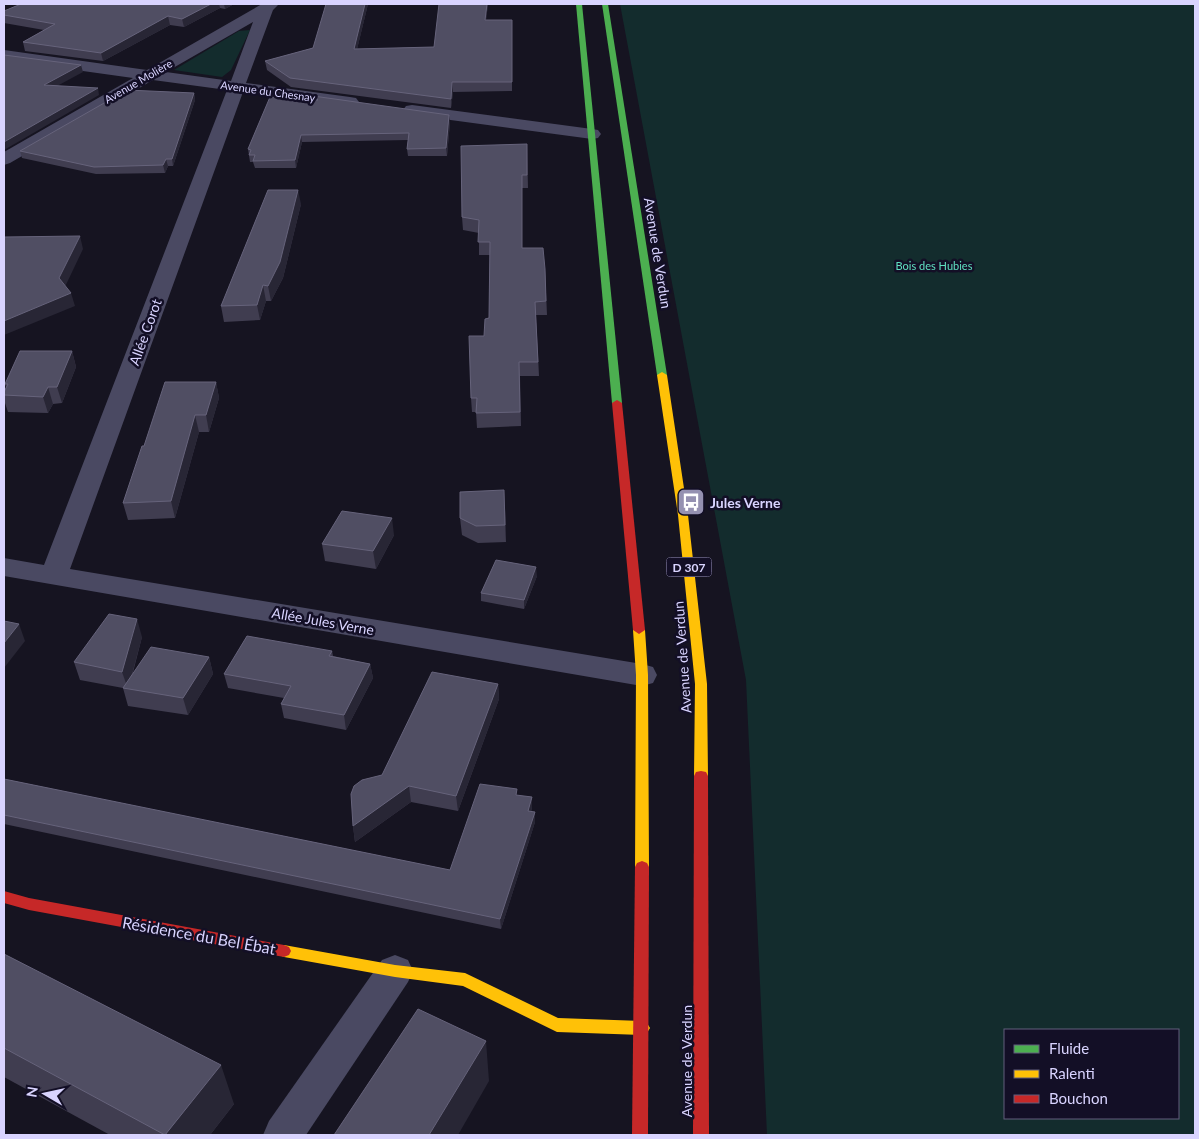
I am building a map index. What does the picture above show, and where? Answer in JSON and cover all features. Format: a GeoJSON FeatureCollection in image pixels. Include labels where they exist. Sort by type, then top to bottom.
{"type":"FeatureCollection","features":[{"type":"Feature","properties":{"kind":"main road"},"geometry":{"type":"LineString","coordinates":[[579,4],[642,675],[642,1028],[640,1135]]}},
{"type":"Feature","properties":{"kind":"main road","name":"Avenue de Verdun"},"geometry":{"type":"LineString","coordinates":[[605,4],[683,516],[701,684],[701,1135]]}},
{"type":"Feature","properties":{"kind":"main road","name":"Résidence du Bel Ébat"},"geometry":{"type":"LineString","coordinates":[[4,897],[30,904],[395,971],[465,980],[557,1025],[642,1028]]}},
{"type":"Feature","properties":{"kind":"street","name":"Avenue Molière"},"geometry":{"type":"LineString","coordinates":[[4,159],[148,74],[269,6]]}},
{"type":"Feature","properties":{"kind":"street","name":"Allée Corot"},"geometry":{"type":"LineString","coordinates":[[54,576],[236,88],[269,6]]}},
{"type":"Feature","properties":{"kind":"street","name":"Avenue du Chesnay"},"geometry":{"type":"LineString","coordinates":[[4,55],[362,104]]}},
{"type":"Feature","properties":{"kind":"street"},"geometry":{"type":"LineString","coordinates":[[391,108],[592,134]]}},
{"type":"Feature","properties":{"kind":"street","name":"Allée Jules Verne"},"geometry":{"type":"LineString","coordinates":[[4,567],[642,675]]}},
{"type":"Feature","properties":{"kind":"street"},"geometry":{"type":"LineString","coordinates":[[283,1135],[395,971]]}},
{"type":"Feature","properties":{"kind":"green space","name":"Bois des Hubies"},"geometry":{"type":"Polygon","coordinates":[[[620,4],[1195,4],[1195,1135],[767,1135],[746,680],[620,4]]]}},
{"type":"Feature","properties":{"kind":"green space"},"geometry":{"type":"Polygon","coordinates":[[[250,30],[231,70],[222,77],[174,70],[239,31],[250,30]]]}},
{"type":"Feature","properties":{"kind":"building"},"geometry":{"type":"Polygon","coordinates":[[[21,4],[211,4],[182,19],[168,16],[101,53],[23,42],[55,24],[4,15],[4,11],[21,4]]]}},
{"type":"Feature","properties":{"kind":"building"},"geometry":{"type":"Polygon","coordinates":[[[326,4],[365,4],[354,49],[434,47],[439,4],[487,4],[485,20],[512,20],[512,82],[452,82],[451,99],[290,78],[265,61],[313,48],[326,4]]]}},
{"type":"Feature","properties":{"kind":"building"},"geometry":{"type":"Polygon","coordinates":[[[4,55],[81,65],[44,85],[98,88],[4,142],[4,55]]]}},
{"type":"Feature","properties":{"kind":"building"},"geometry":{"type":"Polygon","coordinates":[[[127,90],[194,93],[172,159],[166,159],[163,165],[94,167],[20,151],[127,90]]]}},
{"type":"Feature","properties":{"kind":"building"},"geometry":{"type":"Polygon","coordinates":[[[313,96],[449,115],[446,148],[407,149],[409,133],[301,135],[295,160],[253,161],[255,155],[249,155],[251,150],[248,149],[270,97],[318,100],[313,96]]]}},
{"type":"Feature","properties":{"kind":"building"},"geometry":{"type":"Polygon","coordinates":[[[527,144],[527,175],[522,175],[522,248],[543,248],[545,269],[546,301],[535,302],[538,362],[519,362],[520,412],[476,413],[477,398],[471,398],[469,336],[484,336],[485,319],[489,318],[490,242],[478,242],[479,220],[462,217],[461,146],[527,144]]]}},
{"type":"Feature","properties":{"kind":"building"},"geometry":{"type":"Polygon","coordinates":[[[268,190],[298,190],[280,262],[268,286],[263,285],[257,305],[221,306],[268,190]]]}},
{"type":"Feature","properties":{"kind":"building"},"geometry":{"type":"Polygon","coordinates":[[[80,236],[59,278],[71,293],[4,321],[4,237],[80,236]]]}},
{"type":"Feature","properties":{"kind":"building"},"geometry":{"type":"Polygon","coordinates":[[[20,351],[72,351],[57,387],[48,387],[43,397],[4,395],[8,384],[5,384],[20,351]]]}},
{"type":"Feature","properties":{"kind":"building"},"geometry":{"type":"Polygon","coordinates":[[[165,382],[216,382],[206,415],[195,415],[171,501],[123,503],[142,446],[144,446],[165,382]]]}},
{"type":"Feature","properties":{"kind":"building"},"geometry":{"type":"Polygon","coordinates":[[[504,490],[505,525],[476,526],[460,518],[460,492],[504,490]]]}},
{"type":"Feature","properties":{"kind":"building"},"geometry":{"type":"Polygon","coordinates":[[[342,511],[392,518],[373,551],[322,544],[342,511]]]}},
{"type":"Feature","properties":{"kind":"building"},"geometry":{"type":"Polygon","coordinates":[[[496,560],[536,567],[524,600],[481,593],[496,560]]]}},
{"type":"Feature","properties":{"kind":"building"},"geometry":{"type":"Polygon","coordinates":[[[109,614],[137,619],[122,672],[74,662],[109,614]]]}},
{"type":"Feature","properties":{"kind":"building"},"geometry":{"type":"Polygon","coordinates":[[[4,621],[19,624],[4,643],[4,621]]]}},
{"type":"Feature","properties":{"kind":"building"},"geometry":{"type":"Polygon","coordinates":[[[247,636],[332,651],[329,656],[370,664],[344,715],[281,704],[291,686],[224,674],[247,636]]]}},
{"type":"Feature","properties":{"kind":"building"},"geometry":{"type":"Polygon","coordinates":[[[151,647],[209,657],[183,698],[123,688],[151,647]]]}},
{"type":"Feature","properties":{"kind":"building"},"geometry":{"type":"Polygon","coordinates":[[[432,672],[498,684],[456,796],[409,786],[353,826],[351,794],[354,786],[362,780],[382,775],[432,672]]]}},
{"type":"Feature","properties":{"kind":"building"},"geometry":{"type":"Polygon","coordinates":[[[4,779],[450,870],[480,784],[517,789],[516,795],[532,797],[528,811],[535,812],[500,919],[4,815],[4,779]]]}},
{"type":"Feature","properties":{"kind":"building"},"geometry":{"type":"Polygon","coordinates":[[[4,954],[221,1065],[165,1135],[4,1048],[4,954]]]}},
{"type":"Feature","properties":{"kind":"building"},"geometry":{"type":"Polygon","coordinates":[[[418,1009],[486,1041],[429,1135],[334,1135],[418,1009]]]}},
{"type":"Feature","properties":{"kind":"traffic: fast"},"geometry":{"type":"LineString","coordinates":[[579,4],[617,403]]}},
{"type":"Feature","properties":{"kind":"traffic: fast"},"geometry":{"type":"LineString","coordinates":[[605,4],[662,375]]}},
{"type":"Feature","properties":{"kind":"traffic: slow"},"geometry":{"type":"LineString","coordinates":[[662,375],[683,515],[701,684],[701,776]]}},
{"type":"Feature","properties":{"kind":"traffic: slow"},"geometry":{"type":"LineString","coordinates":[[639,630],[642,675],[642,867]]}},
{"type":"Feature","properties":{"kind":"traffic: slow"},"geometry":{"type":"LineString","coordinates":[[284,951],[395,971],[465,980],[557,1025],[642,1028]]}},
{"type":"Feature","properties":{"kind":"traffic: jam"},"geometry":{"type":"LineString","coordinates":[[617,403],[639,630]]}},
{"type":"Feature","properties":{"kind":"traffic: jam"},"geometry":{"type":"LineString","coordinates":[[701,776],[701,1135]]}},
{"type":"Feature","properties":{"kind":"traffic: jam"},"geometry":{"type":"LineString","coordinates":[[640,1135],[642,867]]}},
{"type":"Feature","properties":{"kind":"traffic: jam"},"geometry":{"type":"LineString","coordinates":[[4,897],[29,904],[284,951]]}},
{"type":"Feature","properties":{"kind":"place","name":"Jules Verne"},"geometry":{"type":"Point","coordinates":[691,502]}}]}
